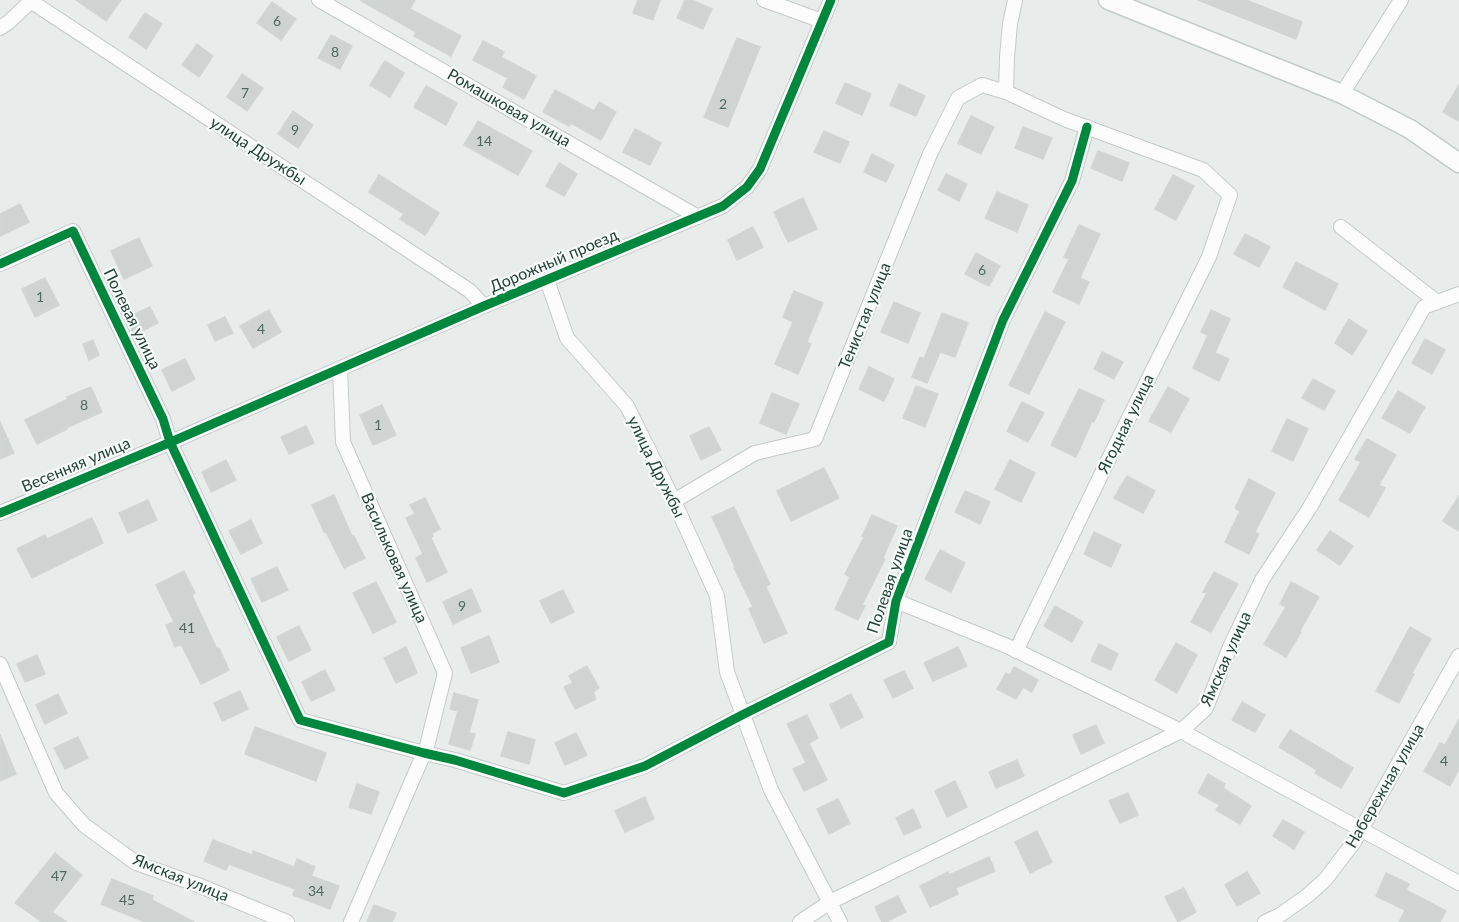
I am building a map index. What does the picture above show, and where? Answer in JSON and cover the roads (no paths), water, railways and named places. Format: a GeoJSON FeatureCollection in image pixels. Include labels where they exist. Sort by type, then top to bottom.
{"type":"FeatureCollection","features":[{"type":"Feature","properties":{"kind":"main road"},"geometry":{"type":"LineString","coordinates":[[1108,0],[1342,94],[1410,129],[1459,163]]}},
{"type":"Feature","properties":{"kind":"street","name":"Ромашковая улица"},"geometry":{"type":"LineString","coordinates":[[319,0],[698,217]]}},
{"type":"Feature","properties":{"kind":"street"},"geometry":{"type":"LineString","coordinates":[[764,0],[822,21]]}},
{"type":"Feature","properties":{"kind":"street","name":"Дорожный проезд"},"geometry":{"type":"LineString","coordinates":[[171,442],[484,306],[723,206],[747,187],[760,169],[831,0]]}},
{"type":"Feature","properties":{"kind":"street"},"geometry":{"type":"LineString","coordinates":[[1015,0],[1010,24],[1006,92],[1087,127]]}},
{"type":"Feature","properties":{"kind":"street"},"geometry":{"type":"LineString","coordinates":[[1342,94],[1401,0]]}},
{"type":"Feature","properties":{"kind":"street"},"geometry":{"type":"LineString","coordinates":[[0,28],[30,1]]}},
{"type":"Feature","properties":{"kind":"street","name":"улица Дружбы"},"geometry":{"type":"LineString","coordinates":[[30,1],[470,291],[484,306]]}},
{"type":"Feature","properties":{"kind":"street","name":"Тенистая улица"},"geometry":{"type":"LineString","coordinates":[[674,501],[755,453],[815,439],[930,154],[958,98],[982,85],[1006,92]]}},
{"type":"Feature","properties":{"kind":"street","name":"Ягодная улица"},"geometry":{"type":"LineString","coordinates":[[1016,651],[1114,446],[1209,257],[1230,195],[1203,170],[1087,127]]}},
{"type":"Feature","properties":{"kind":"street","name":"Полевая улица"},"geometry":{"type":"LineString","coordinates":[[425,750],[564,794],[645,766],[889,642],[896,601],[1003,320],[1072,181],[1087,127]]}},
{"type":"Feature","properties":{"kind":"street"},"geometry":{"type":"LineString","coordinates":[[1341,227],[1437,302]]}},
{"type":"Feature","properties":{"kind":"street","name":"Полевая улица"},"geometry":{"type":"LineString","coordinates":[[0,264],[69,233],[163,419],[171,442]]}},
{"type":"Feature","properties":{"kind":"street","name":"улица Дружбы"},"geometry":{"type":"LineString","coordinates":[[547,280],[567,338],[627,406],[674,501],[717,596],[727,672],[771,790],[840,922]]}},
{"type":"Feature","properties":{"kind":"street","name":"Ямская улица"},"geometry":{"type":"LineString","coordinates":[[800,922],[830,902],[1181,731],[1206,708],[1230,646],[1262,580],[1310,507],[1424,307],[1459,294]]}},
{"type":"Feature","properties":{"kind":"street","name":"Васильковая улица"},"geometry":{"type":"LineString","coordinates":[[340,369],[343,442],[445,673],[425,750],[351,922]]}},
{"type":"Feature","properties":{"kind":"street"},"geometry":{"type":"LineString","coordinates":[[171,442],[303,721],[425,750]]}},
{"type":"Feature","properties":{"kind":"street","name":"Весенняя улица"},"geometry":{"type":"LineString","coordinates":[[0,513],[171,442]]}},
{"type":"Feature","properties":{"kind":"street"},"geometry":{"type":"LineString","coordinates":[[896,601],[1016,651],[1181,731],[1459,883]]}},
{"type":"Feature","properties":{"kind":"street","name":"Набережная улица"},"geometry":{"type":"LineString","coordinates":[[1265,922],[1298,903],[1325,880],[1361,831],[1459,656]]}},
{"type":"Feature","properties":{"kind":"street","name":"Ямская улица"},"geometry":{"type":"LineString","coordinates":[[0,664],[56,793],[84,825],[136,862],[287,922]]}}]}
